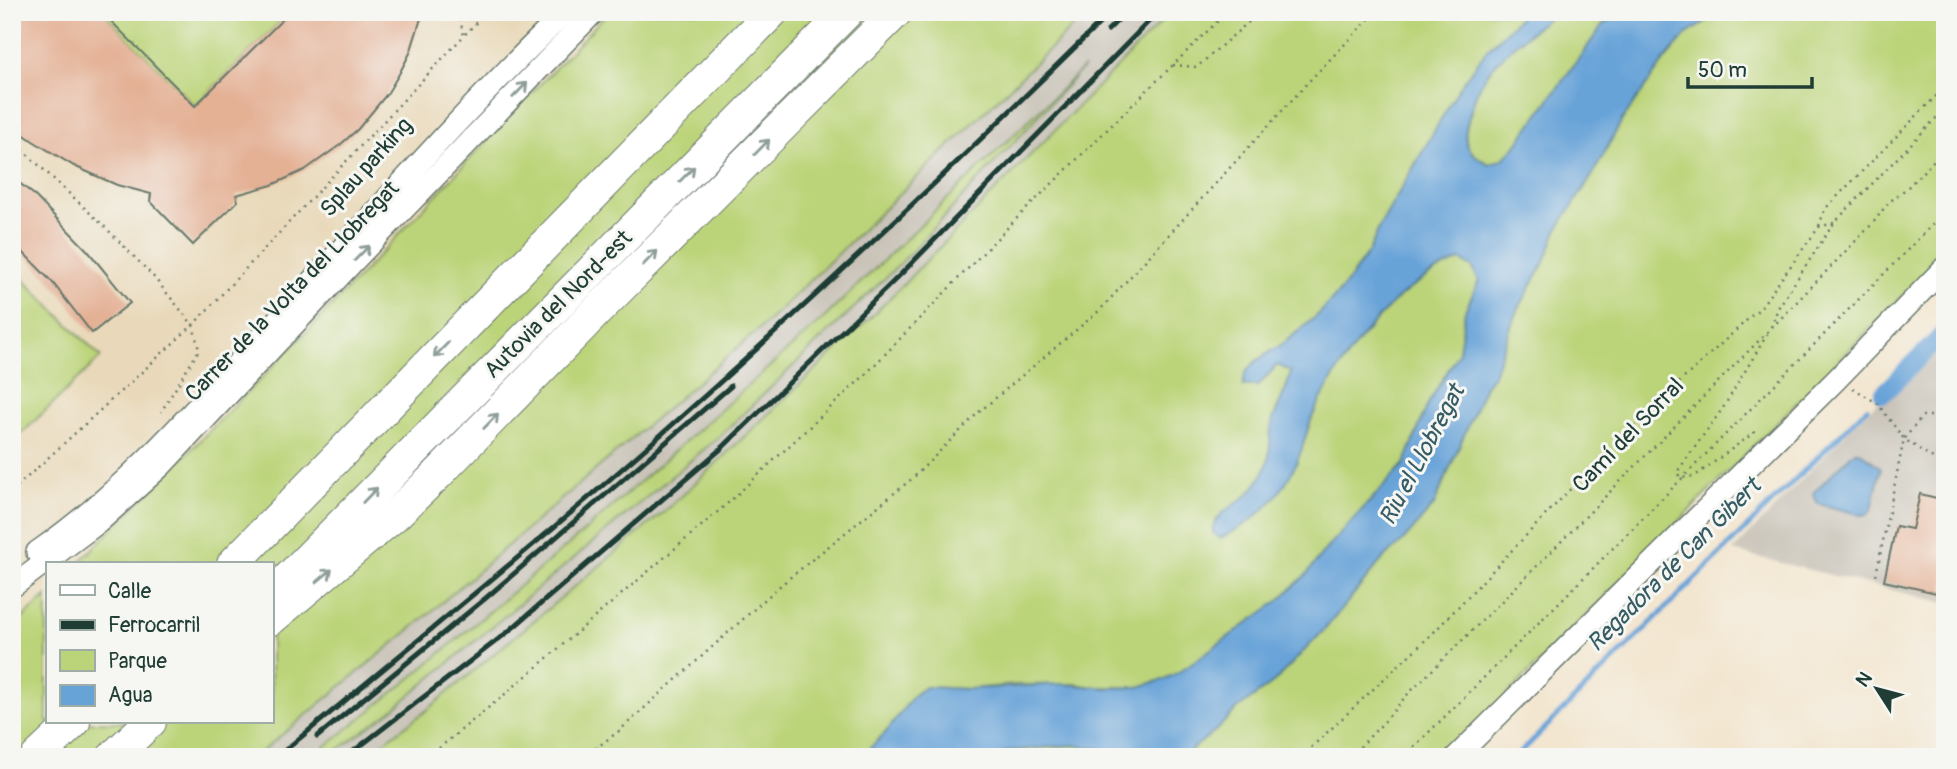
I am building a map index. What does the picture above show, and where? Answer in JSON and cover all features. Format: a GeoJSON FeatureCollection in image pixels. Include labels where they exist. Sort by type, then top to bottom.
{"type":"FeatureCollection","features":[{"type":"Feature","properties":{"kind":"highway"},"geometry":{"type":"LineString","coordinates":[[489,301],[744,12]]}},
{"type":"Feature","properties":{"kind":"highway"},"geometry":{"type":"LineString","coordinates":[[235,562],[772,12]]}},
{"type":"Feature","properties":{"kind":"highway","name":"Autovia del Nord-est"},"geometry":{"type":"LineString","coordinates":[[273,594],[847,12]]}},
{"type":"Feature","properties":{"kind":"highway"},"geometry":{"type":"LineString","coordinates":[[273,617],[395,515],[437,475],[896,12]]}},
{"type":"Feature","properties":{"kind":"highway"},"geometry":{"type":"LineString","coordinates":[[818,91],[915,12]]}},
{"type":"Feature","properties":{"kind":"highway"},"geometry":{"type":"LineString","coordinates":[[37,757],[72,724]]}},
{"type":"Feature","properties":{"kind":"highway"},"geometry":{"type":"LineString","coordinates":[[113,757],[148,724]]}},
{"type":"Feature","properties":{"kind":"street","name":"Splau parking"},"geometry":{"type":"LineString","coordinates":[[204,399],[267,316],[417,149],[552,12]]}},
{"type":"Feature","properties":{"kind":"street","name":"Carrer de la Volta del Llobregat"},"geometry":{"type":"LineString","coordinates":[[12,569],[93,507],[144,462],[337,255],[412,169],[566,12]]}},
{"type":"Feature","properties":{"kind":"street","name":"Carrer de la Volta del Llobregat"},"geometry":{"type":"LineString","coordinates":[[12,587],[90,529],[161,466],[594,12]]}},
{"type":"Feature","properties":{"kind":"street"},"geometry":{"type":"LineString","coordinates":[[1456,757],[1836,380],[1945,267]]}},
{"type":"Feature","properties":{"kind":"path"},"geometry":{"type":"LineString","coordinates":[[458,12],[464,36]]}},
{"type":"Feature","properties":{"kind":"path"},"geometry":{"type":"LineString","coordinates":[[12,491],[193,325],[486,12]]}},
{"type":"Feature","properties":{"kind":"path"},"geometry":{"type":"LineString","coordinates":[[428,757],[728,503],[863,377],[1013,222],[1227,12]]}},
{"type":"Feature","properties":{"kind":"path"},"geometry":{"type":"LineString","coordinates":[[1173,65],[1197,67],[1260,12]]}},
{"type":"Feature","properties":{"kind":"path"},"geometry":{"type":"LineString","coordinates":[[584,757],[619,731],[782,584],[913,478],[979,412],[1100,310],[1376,12]]}},
{"type":"Feature","properties":{"kind":"path","name":"Camí del Sorral"},"geometry":{"type":"LineString","coordinates":[[1301,757],[1435,631],[1580,479],[1760,308],[1819,228],[1825,209],[1945,87]]}},
{"type":"Feature","properties":{"kind":"path"},"geometry":{"type":"LineString","coordinates":[[1681,478],[1677,472],[1723,408],[1771,328],[1777,308],[1834,223],[1945,109]]}},
{"type":"Feature","properties":{"kind":"path"},"geometry":{"type":"LineString","coordinates":[[12,140],[134,256],[193,325],[199,350],[161,412]]}},
{"type":"Feature","properties":{"kind":"path","name":"Camí del Sorral"},"geometry":{"type":"LineString","coordinates":[[1350,757],[1406,696],[1771,328],[1865,231],[1888,203],[1907,188],[1945,149]]}},
{"type":"Feature","properties":{"kind":"path"},"geometry":{"type":"LineString","coordinates":[[1404,757],[1550,613],[1945,212]]}},
{"type":"Feature","properties":{"kind":"path"},"geometry":{"type":"LineString","coordinates":[[1819,228],[1834,223]]}},
{"type":"Feature","properties":{"kind":"path"},"geometry":{"type":"LineString","coordinates":[[1836,380],[1877,403],[1904,439],[1945,466]]}},
{"type":"Feature","properties":{"kind":"path"},"geometry":{"type":"LineString","coordinates":[[1876,575],[1904,439],[1923,416],[1945,416]]}},
{"type":"Feature","properties":{"kind":"shaded area"},"geometry":{"type":"Polygon","coordinates":[[[12,12],[608,12],[307,332],[80,562],[46,562],[46,597],[12,628],[12,12]]]}},
{"type":"Feature","properties":{"kind":"shaded area"},"geometry":{"type":"Polygon","coordinates":[[[1088,12],[1171,12],[869,319],[671,506],[427,710],[364,757],[328,757],[395,708],[721,435],[902,262],[1070,82],[824,318],[588,528],[416,674],[312,757],[255,757],[418,623],[766,323],[1088,12]]]}},
{"type":"Feature","properties":{"kind":"shaded area"},"geometry":{"type":"Polygon","coordinates":[[[1945,332],[1945,603],[1733,551],[1850,429],[1945,332]]]}},
{"type":"Feature","properties":{"kind":"green space"},"geometry":{"type":"Polygon","coordinates":[[[102,12],[290,12],[195,106],[102,12]]]}},
{"type":"Feature","properties":{"kind":"green space"},"geometry":{"type":"Polygon","coordinates":[[[608,12],[1088,12],[766,323],[418,623],[255,757],[12,757],[12,628],[46,597],[46,724],[273,724],[273,562],[80,562],[307,332],[608,12]]]}},
{"type":"Feature","properties":{"kind":"green space"},"geometry":{"type":"Polygon","coordinates":[[[1171,12],[1525,12],[1486,51],[1459,88],[1381,224],[1369,251],[1343,288],[1319,314],[1284,343],[1256,361],[1258,386],[1277,365],[1291,371],[1273,421],[1268,464],[1250,492],[1225,511],[1220,538],[1259,513],[1280,491],[1295,465],[1311,420],[1336,372],[1371,325],[1392,304],[1437,271],[1461,260],[1473,268],[1479,281],[1465,311],[1459,352],[1428,404],[1405,463],[1326,549],[1307,574],[1276,603],[1179,672],[1139,687],[1093,687],[1077,684],[969,689],[925,687],[914,695],[887,731],[861,757],[364,757],[427,710],[671,506],[869,319],[1171,12]]]}},
{"type":"Feature","properties":{"kind":"green space"},"geometry":{"type":"Polygon","coordinates":[[[1555,12],[1621,12],[1603,25],[1514,148],[1503,159],[1489,164],[1475,155],[1467,145],[1467,125],[1477,93],[1484,79],[1501,58],[1555,12]]]}},
{"type":"Feature","properties":{"kind":"green space"},"geometry":{"type":"Polygon","coordinates":[[[1721,12],[1945,12],[1945,253],[1497,705],[1442,757],[1182,757],[1236,710],[1274,682],[1325,629],[1381,561],[1434,505],[1485,386],[1494,374],[1515,315],[1545,261],[1558,228],[1592,176],[1622,120],[1666,58],[1687,34],[1721,12]]]}},
{"type":"Feature","properties":{"kind":"green space"},"geometry":{"type":"Polygon","coordinates":[[[1084,67],[902,262],[721,435],[395,708],[328,757],[312,757],[416,674],[588,528],[824,318],[1084,67]]]}},
{"type":"Feature","properties":{"kind":"green space"},"geometry":{"type":"Polygon","coordinates":[[[12,268],[101,357],[12,443],[12,268]]]}},
{"type":"Feature","properties":{"kind":"green space"},"geometry":{"type":"Polygon","coordinates":[[[1072,745],[1145,754],[1142,757],[994,757],[1009,751],[1072,745]]]}},
{"type":"Feature","properties":{"kind":"water","name":"Riu el Llobregat"},"geometry":{"type":"Polygon","coordinates":[[[1525,12],[1555,12],[1492,68],[1477,93],[1465,132],[1470,150],[1489,164],[1503,159],[1514,148],[1603,25],[1621,12],[1721,12],[1687,34],[1666,58],[1622,120],[1592,176],[1558,228],[1545,261],[1515,315],[1494,374],[1485,386],[1434,505],[1404,540],[1381,561],[1325,629],[1274,682],[1236,710],[1182,757],[1142,757],[1144,754],[1131,751],[1072,745],[1009,751],[994,757],[861,757],[887,731],[914,695],[925,687],[969,689],[1063,684],[1107,688],[1139,687],[1165,679],[1179,672],[1276,603],[1307,574],[1326,549],[1405,463],[1428,404],[1459,352],[1465,311],[1479,281],[1473,268],[1461,260],[1437,271],[1393,303],[1355,345],[1325,392],[1313,415],[1295,466],[1280,492],[1259,514],[1220,538],[1213,533],[1217,519],[1247,495],[1266,469],[1272,423],[1291,371],[1277,365],[1258,386],[1243,386],[1245,373],[1256,361],[1284,343],[1319,314],[1343,288],[1369,251],[1381,224],[1459,88],[1486,51],[1525,12]]]}},
{"type":"Feature","properties":{"kind":"water"},"geometry":{"type":"Polygon","coordinates":[[[1855,451],[1859,451],[1881,468],[1872,509],[1863,515],[1818,504],[1813,493],[1855,451]]]}},
{"type":"Feature","properties":{"kind":"building"},"geometry":{"type":"Polygon","coordinates":[[[12,12],[102,12],[195,106],[290,12],[423,12],[410,53],[399,74],[387,94],[358,129],[305,170],[272,185],[236,195],[238,201],[193,245],[150,201],[151,194],[117,185],[74,166],[12,126],[12,12]]]}},
{"type":"Feature","properties":{"kind":"building"},"geometry":{"type":"Polygon","coordinates":[[[12,177],[33,194],[88,251],[130,303],[92,333],[52,282],[12,241],[12,177]]]}},
{"type":"Feature","properties":{"kind":"building"},"geometry":{"type":"Polygon","coordinates":[[[1920,494],[1945,500],[1945,595],[1884,581],[1896,526],[1912,529],[1920,494]]]}},
{"type":"Feature","properties":{"kind":"waterway","name":"Regadora de Can Gibert"},"geometry":{"type":"LineString","coordinates":[[1883,394],[1945,332]]}},
{"type":"Feature","properties":{"kind":"waterway","name":"Regadora de Can Gibert"},"geometry":{"type":"LineString","coordinates":[[1516,757],[1867,408]]}},
{"type":"Feature","properties":{"kind":"railway"},"geometry":{"type":"LineString","coordinates":[[277,757],[537,542],[690,409],[903,213],[1111,12]]}},
{"type":"Feature","properties":{"kind":"railway"},"geometry":{"type":"LineString","coordinates":[[1108,30],[1126,12]]}},
{"type":"Feature","properties":{"kind":"railway"},"geometry":{"type":"LineString","coordinates":[[346,757],[509,631],[722,448],[901,274],[1158,12]]}},
{"type":"Feature","properties":{"kind":"railway"},"geometry":{"type":"LineString","coordinates":[[317,737],[487,597],[731,386]]}}]}
